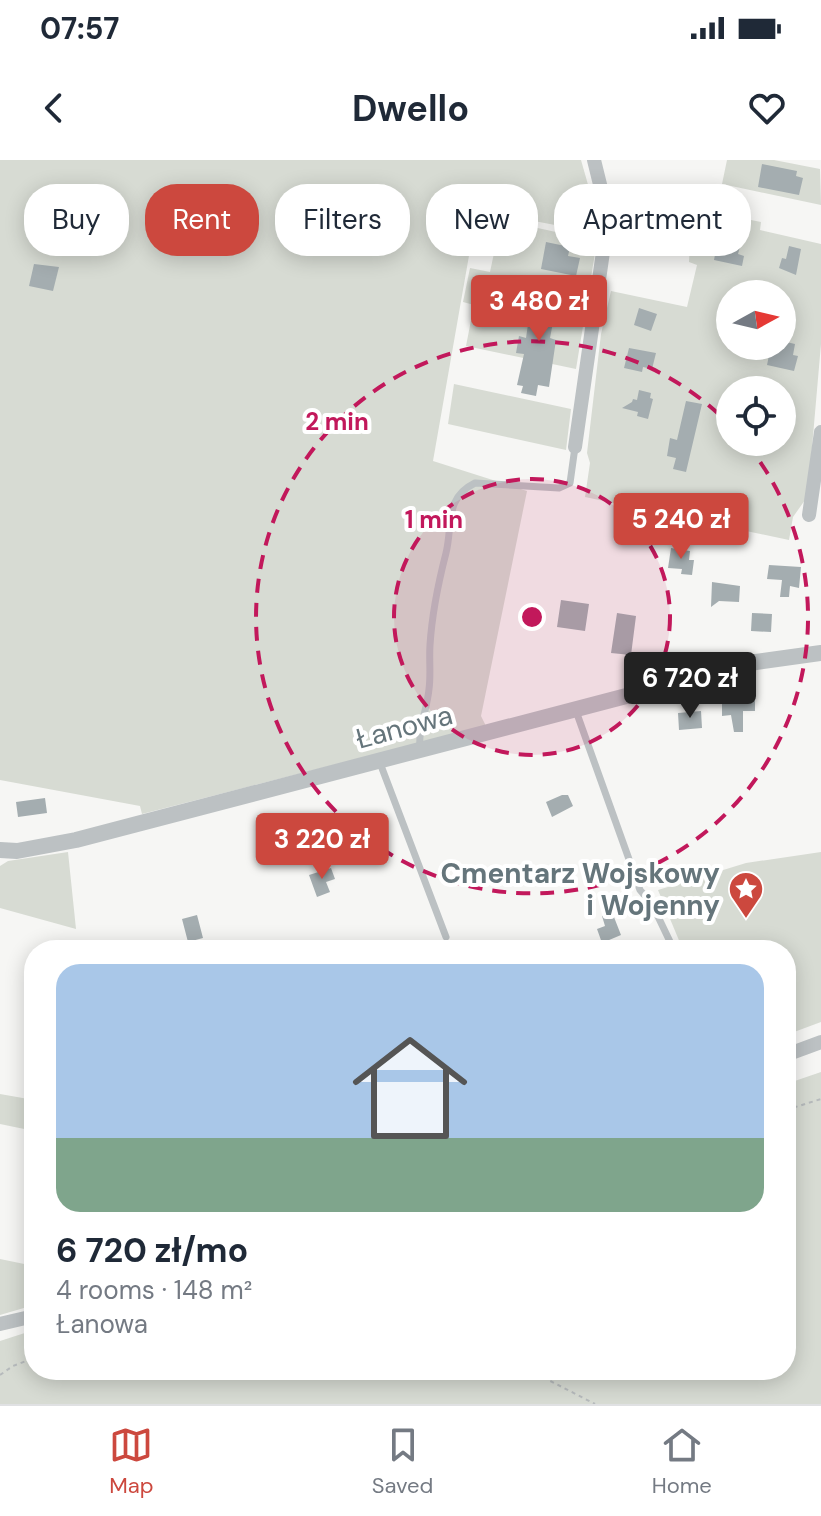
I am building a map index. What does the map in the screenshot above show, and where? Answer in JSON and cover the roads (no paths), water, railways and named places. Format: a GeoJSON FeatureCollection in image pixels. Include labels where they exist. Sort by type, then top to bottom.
{"type":"FeatureCollection","features":[{"type":"Feature","properties":{"kind":"street"},"geometry":{"type":"LineString","coordinates":[[575,447],[608,217],[594,160]]}},
{"type":"Feature","properties":{"kind":"street"},"geometry":{"type":"LineString","coordinates":[[809,515],[821,432]]}},
{"type":"Feature","properties":{"kind":"street","name":"Łanowa"},"geometry":{"type":"LineString","coordinates":[[0,850],[17,851],[76,840],[756,662],[821,653]]}},
{"type":"Feature","properties":{"kind":"street"},"geometry":{"type":"LineString","coordinates":[[796,1051],[821,1042]]}},
{"type":"Feature","properties":{"kind":"street"},"geometry":{"type":"LineString","coordinates":[[0,1324],[24,1318]]}},
{"type":"Feature","properties":{"kind":"lane"},"geometry":{"type":"LineString","coordinates":[[420,750],[418,733],[430,687],[429,649],[434,599],[447,551],[452,509],[463,489],[475,483],[559,488],[570,483],[575,447]]}},
{"type":"Feature","properties":{"kind":"lane"},"geometry":{"type":"LineString","coordinates":[[576,709],[640,890],[652,904],[669,940]]}},
{"type":"Feature","properties":{"kind":"lane"},"geometry":{"type":"LineString","coordinates":[[379,761],[446,937]]}},
{"type":"Feature","properties":{"kind":"place","name":"Cmentarz Wojskowy i Wojenny"},"geometry":{"type":"Point","coordinates":[746,920]}}]}
